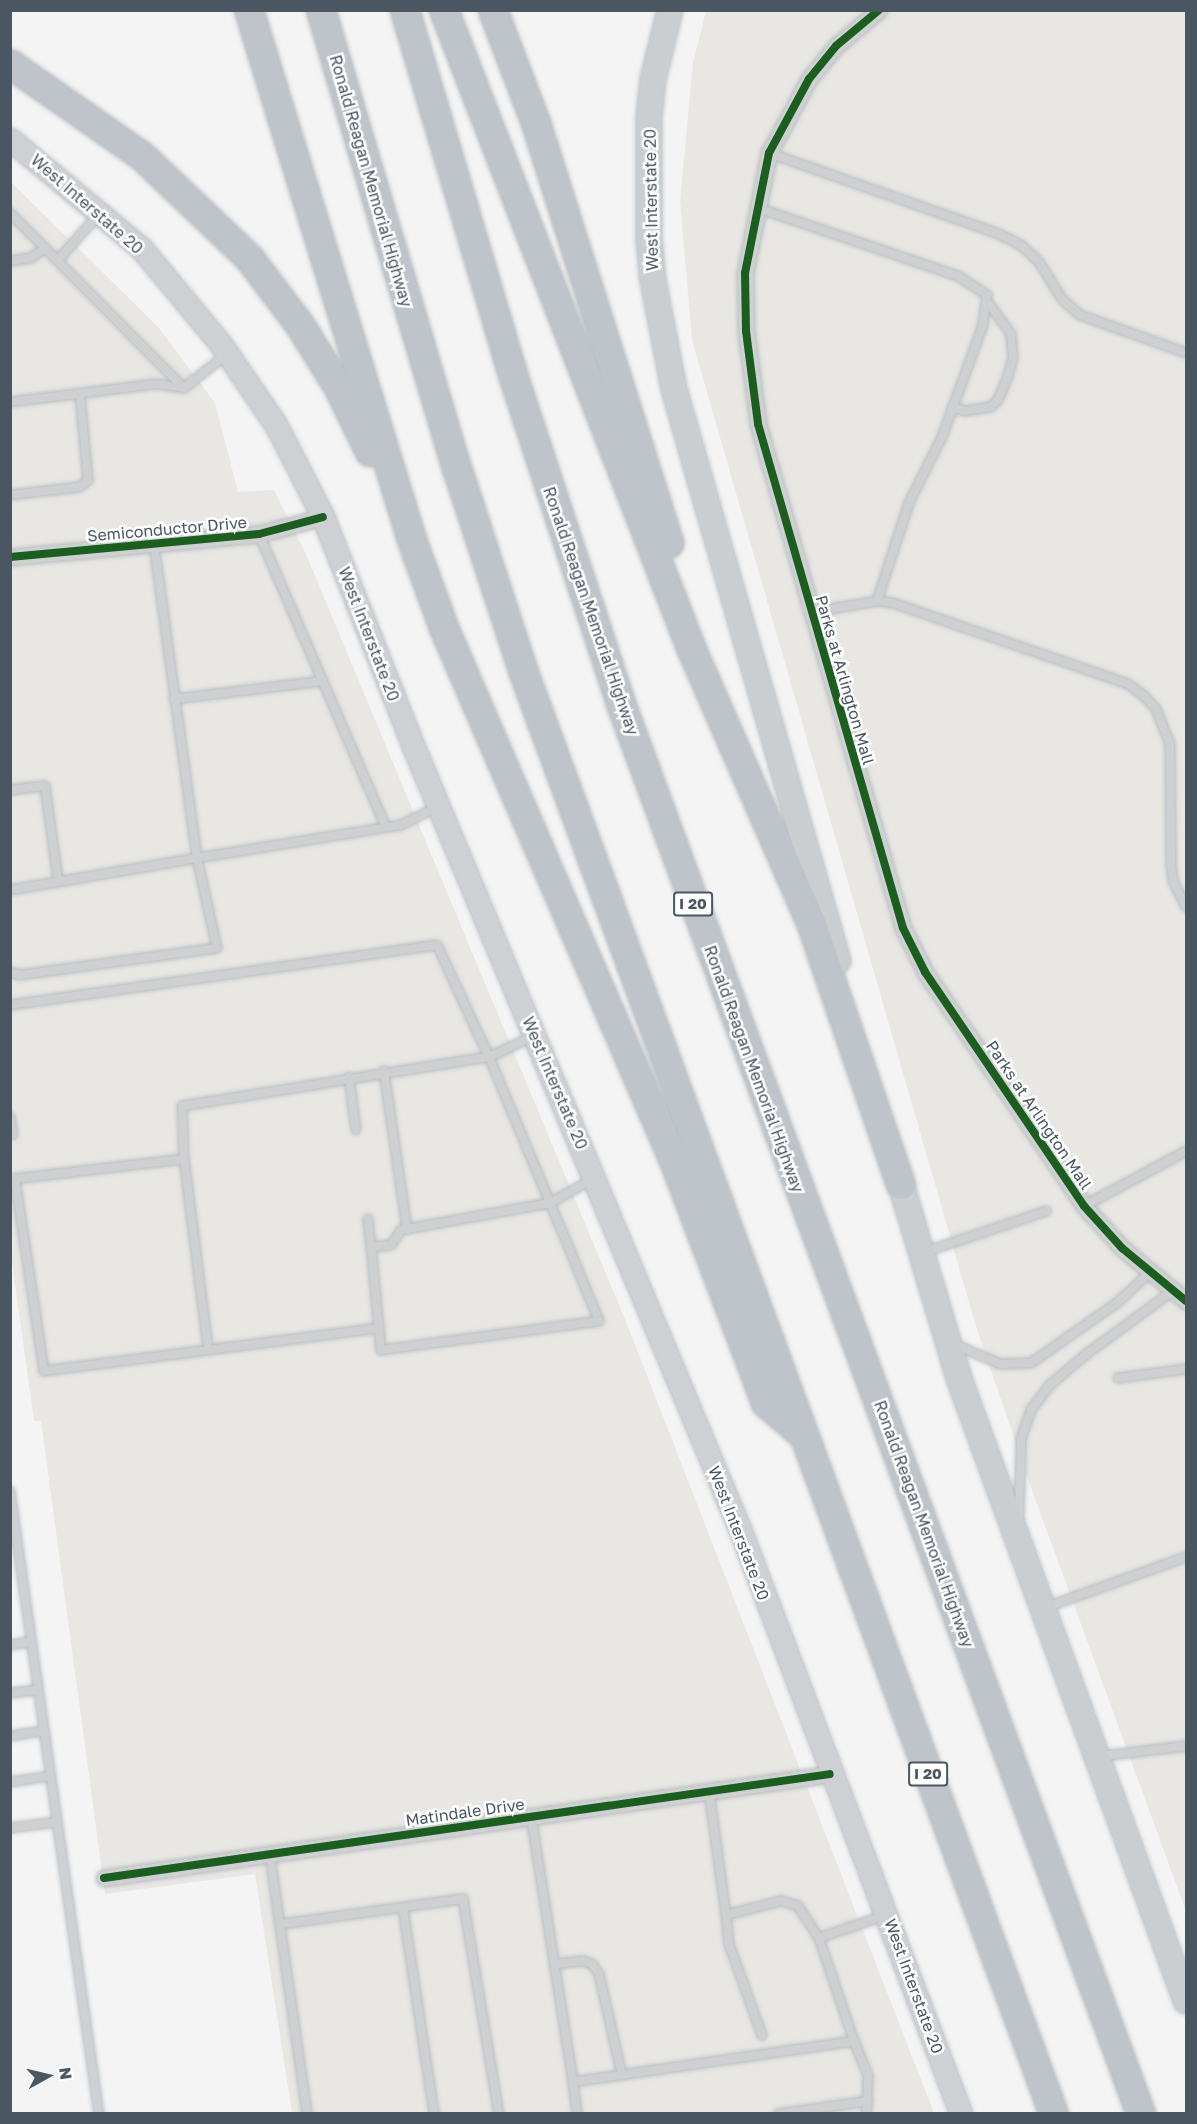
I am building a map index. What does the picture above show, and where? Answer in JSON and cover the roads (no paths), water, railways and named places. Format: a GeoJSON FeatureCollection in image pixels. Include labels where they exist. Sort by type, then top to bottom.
{"type":"FeatureCollection","features":[{"type":"Feature","properties":{"kind":"highway"},"geometry":{"type":"LineString","coordinates":[[249,10],[412,540]]}},
{"type":"Feature","properties":{"kind":"highway","name":"Ronald Reagan Memorial Highway"},"geometry":{"type":"LineString","coordinates":[[321,10],[450,446],[524,673],[1054,2114]]}},
{"type":"Feature","properties":{"kind":"highway","name":"Ronald Reagan Memorial Highway"},"geometry":{"type":"LineString","coordinates":[[405,10],[515,381],[623,709],[1141,2114]]}},
{"type":"Feature","properties":{"kind":"highway"},"geometry":{"type":"LineString","coordinates":[[444,10],[692,650],[770,822],[811,922],[886,1150],[901,1185]]}},
{"type":"Feature","properties":{"kind":"highway"},"geometry":{"type":"LineString","coordinates":[[493,10],[536,123],[677,567],[770,822]]}},
{"type":"Feature","properties":{"kind":"highway"},"geometry":{"type":"LineString","coordinates":[[10,64],[142,156],[250,259],[300,325],[339,388],[412,540],[523,818],[675,1163],[766,1403],[802,1434]]}},
{"type":"Feature","properties":{"kind":"main road","name":"West Interstate 20"},"geometry":{"type":"LineString","coordinates":[[670,10],[653,79],[650,108],[648,238],[672,377],[947,1341],[1186,2001]]}},
{"type":"Feature","properties":{"kind":"main road","name":"West Interstate 20"},"geometry":{"type":"LineString","coordinates":[[10,139],[141,248],[228,354],[276,425],[323,517],[439,806],[741,1532],[830,1774],[887,1914],[961,2114]]}},
{"type":"Feature","properties":{"kind":"street","name":"Parks at Arlington Mall"},"geometry":{"type":"LineString","coordinates":[[879,10],[836,46],[808,79],[769,153],[756,207],[745,273],[752,381],[763,441],[903,928],[925,972],[1084,1206],[1149,1273],[1186,1301]]}},
{"type":"Feature","properties":{"kind":"street","name":"Semiconductor Drive"},"geometry":{"type":"LineString","coordinates":[[10,557],[259,534],[323,517]]}},
{"type":"Feature","properties":{"kind":"street","name":"Matindale Drive"},"geometry":{"type":"LineString","coordinates":[[104,1878],[830,1774]]}},
{"type":"Feature","properties":{"kind":"lane"},"geometry":{"type":"LineString","coordinates":[[769,153],[999,234],[1021,245],[1039,262],[1062,298],[1080,315],[1186,353]]}},
{"type":"Feature","properties":{"kind":"lane"},"geometry":{"type":"LineString","coordinates":[[756,207],[958,276],[983,289],[988,304],[1011,334],[1013,358],[998,400],[991,407],[965,411],[952,408]]}},
{"type":"Feature","properties":{"kind":"lane"},"geometry":{"type":"LineString","coordinates":[[10,213],[184,388]]}},
{"type":"Feature","properties":{"kind":"lane"},"geometry":{"type":"LineString","coordinates":[[58,260],[100,213]]}},
{"type":"Feature","properties":{"kind":"lane"},"geometry":{"type":"LineString","coordinates":[[10,261],[31,258],[45,248]]}},
{"type":"Feature","properties":{"kind":"lane"},"geometry":{"type":"LineString","coordinates":[[877,601],[912,496],[952,408],[988,304]]}},
{"type":"Feature","properties":{"kind":"lane"},"geometry":{"type":"LineString","coordinates":[[10,402],[156,384],[184,388],[228,354]]}},
{"type":"Feature","properties":{"kind":"lane"},"geometry":{"type":"LineString","coordinates":[[10,495],[80,487],[88,480],[80,395]]}},
{"type":"Feature","properties":{"kind":"lane"},"geometry":{"type":"LineString","coordinates":[[259,534],[386,827]]}},
{"type":"Feature","properties":{"kind":"lane"},"geometry":{"type":"LineString","coordinates":[[10,972],[20,975],[217,948],[197,858],[154,544]]}},
{"type":"Feature","properties":{"kind":"lane"},"geometry":{"type":"LineString","coordinates":[[813,612],[877,601],[1128,684],[1143,695],[1156,709],[1170,743],[1171,864],[1173,880],[1186,907]]}},
{"type":"Feature","properties":{"kind":"lane"},"geometry":{"type":"LineString","coordinates":[[174,699],[323,681]]}},
{"type":"Feature","properties":{"kind":"lane"},"geometry":{"type":"LineString","coordinates":[[10,790],[45,786],[58,880]]}},
{"type":"Feature","properties":{"kind":"lane"},"geometry":{"type":"LineString","coordinates":[[10,890],[58,880],[401,825],[439,806]]}},
{"type":"Feature","properties":{"kind":"lane"},"geometry":{"type":"LineString","coordinates":[[10,1005],[437,945],[489,1057],[599,1321],[381,1350],[368,1219]]}},
{"type":"Feature","properties":{"kind":"lane"},"geometry":{"type":"LineString","coordinates":[[208,1348],[184,1160],[182,1106],[384,1071],[489,1057],[535,1035]]}},
{"type":"Feature","properties":{"kind":"lane"},"geometry":{"type":"LineString","coordinates":[[384,1071],[407,1229]]}},
{"type":"Feature","properties":{"kind":"lane"},"geometry":{"type":"LineString","coordinates":[[349,1077],[356,1130]]}},
{"type":"Feature","properties":{"kind":"lane"},"geometry":{"type":"LineString","coordinates":[[10,1117],[13,1136]]}},
{"type":"Feature","properties":{"kind":"lane"},"geometry":{"type":"LineString","coordinates":[[1084,1206],[1186,1150]]}},
{"type":"Feature","properties":{"kind":"lane"},"geometry":{"type":"LineString","coordinates":[[184,1160],[15,1179],[44,1371],[208,1348],[379,1328]]}},
{"type":"Feature","properties":{"kind":"lane"},"geometry":{"type":"LineString","coordinates":[[371,1247],[391,1245],[401,1230],[550,1203],[595,1178]]}},
{"type":"Feature","properties":{"kind":"lane"},"geometry":{"type":"LineString","coordinates":[[921,1253],[1046,1210]]}},
{"type":"Feature","properties":{"kind":"lane"},"geometry":{"type":"LineString","coordinates":[[947,1341],[1000,1365],[1031,1363],[1109,1309],[1149,1273]]}},
{"type":"Feature","properties":{"kind":"lane"},"geometry":{"type":"LineString","coordinates":[[1020,1543],[1021,1439],[1031,1410],[1050,1385],[1084,1356],[1172,1292]]}},
{"type":"Feature","properties":{"kind":"lane"},"geometry":{"type":"LineString","coordinates":[[1118,1378],[1186,1369]]}},
{"type":"Feature","properties":{"kind":"lane"},"geometry":{"type":"LineString","coordinates":[[10,1491],[99,2114]]}},
{"type":"Feature","properties":{"kind":"lane"},"geometry":{"type":"LineString","coordinates":[[1043,1609],[1186,1557]]}},
{"type":"Feature","properties":{"kind":"lane"},"geometry":{"type":"LineString","coordinates":[[10,1645],[31,1642]]}},
{"type":"Feature","properties":{"kind":"lane"},"geometry":{"type":"LineString","coordinates":[[10,1693],[38,1690]]}},
{"type":"Feature","properties":{"kind":"lane"},"geometry":{"type":"LineString","coordinates":[[10,1736],[43,1731]]}},
{"type":"Feature","properties":{"kind":"lane"},"geometry":{"type":"LineString","coordinates":[[1097,1757],[1186,1746]]}},
{"type":"Feature","properties":{"kind":"lane"},"geometry":{"type":"LineString","coordinates":[[10,1782],[50,1776]]}},
{"type":"Feature","properties":{"kind":"lane"},"geometry":{"type":"LineString","coordinates":[[709,1791],[729,1944],[762,2035]]}},
{"type":"Feature","properties":{"kind":"lane"},"geometry":{"type":"LineString","coordinates":[[531,1816],[577,2114]]}},
{"type":"Feature","properties":{"kind":"lane"},"geometry":{"type":"LineString","coordinates":[[10,1828],[57,1822]]}},
{"type":"Feature","properties":{"kind":"lane"},"geometry":{"type":"LineString","coordinates":[[270,1856],[282,1924],[307,2114]]}},
{"type":"Feature","properties":{"kind":"lane"},"geometry":{"type":"LineString","coordinates":[[282,1924],[463,1899],[499,2114]]}},
{"type":"Feature","properties":{"kind":"lane"},"geometry":{"type":"LineString","coordinates":[[726,1915],[781,1901],[798,1906],[819,1938],[868,2076],[867,2114]]}},
{"type":"Feature","properties":{"kind":"lane"},"geometry":{"type":"LineString","coordinates":[[403,1908],[434,2114]]}},
{"type":"Feature","properties":{"kind":"lane"},"geometry":{"type":"LineString","coordinates":[[819,1938],[887,1914]]}},
{"type":"Feature","properties":{"kind":"lane"},"geometry":{"type":"LineString","coordinates":[[554,1964],[583,1961],[592,1964],[600,1974],[622,2075]]}},
{"type":"Feature","properties":{"kind":"lane"},"geometry":{"type":"LineString","coordinates":[[573,2082],[854,2041]]}},
{"type":"Feature","properties":{"kind":"lane"},"geometry":{"type":"LineString","coordinates":[[778,2114],[868,2101]]}}]}
